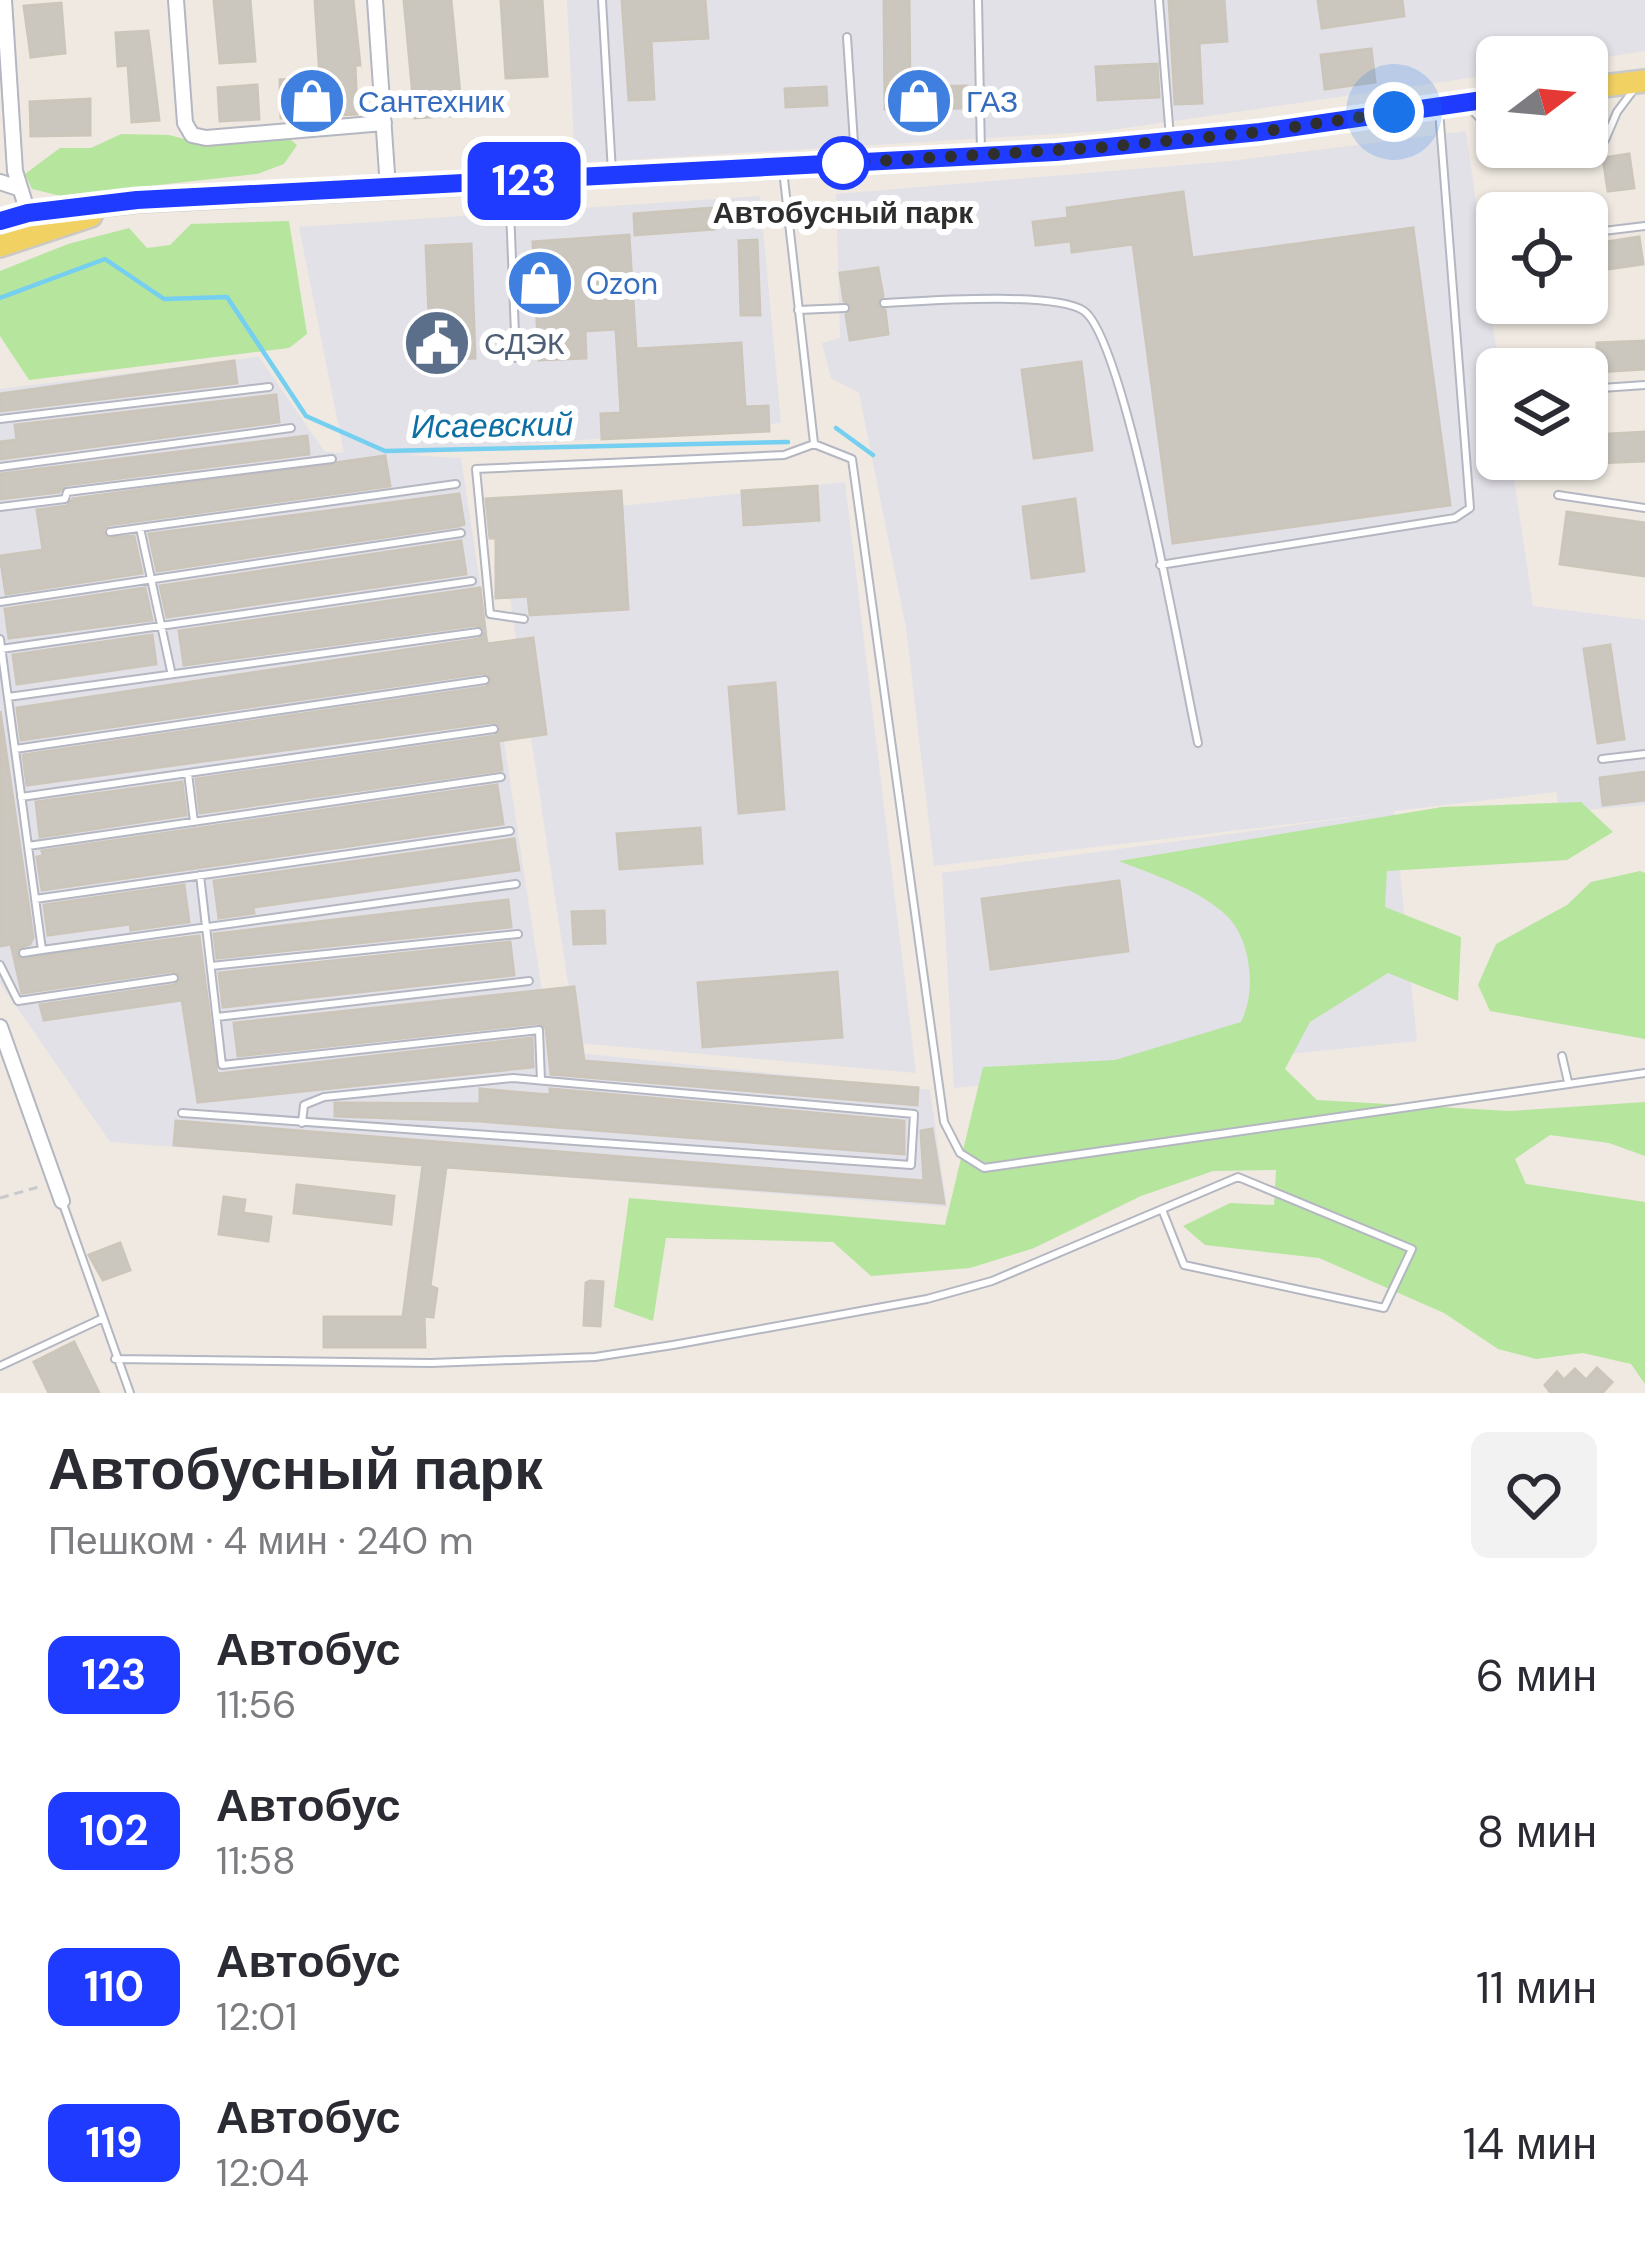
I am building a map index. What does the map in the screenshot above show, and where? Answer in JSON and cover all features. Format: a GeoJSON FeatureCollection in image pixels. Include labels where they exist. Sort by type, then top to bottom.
{"type":"FeatureCollection","features":[{"type":"Feature","properties":{"kind":"main road"},"geometry":{"type":"LineString","coordinates":[[1608,86],[1643,83]]}},
{"type":"Feature","properties":{"kind":"main road"},"geometry":{"type":"LineString","coordinates":[[0,221],[28,213],[137,200],[981,156],[1170,141],[1476,101]]}},
{"type":"Feature","properties":{"kind":"main road"},"geometry":{"type":"LineString","coordinates":[[0,246],[137,200]]}},
{"type":"Feature","properties":{"kind":"street"},"geometry":{"type":"LineString","coordinates":[[4,0],[18,188],[28,213]]}},
{"type":"Feature","properties":{"kind":"street"},"geometry":{"type":"LineString","coordinates":[[176,0],[185,123],[192,135],[206,138],[383,123]]}},
{"type":"Feature","properties":{"kind":"street"},"geometry":{"type":"LineString","coordinates":[[376,0],[388,188]]}},
{"type":"Feature","properties":{"kind":"street"},"geometry":{"type":"LineString","coordinates":[[0,182],[18,188]]}},
{"type":"Feature","properties":{"kind":"street"},"geometry":{"type":"LineString","coordinates":[[0,1027],[62,1201]]}},
{"type":"Feature","properties":{"kind":"lane"},"geometry":{"type":"LineString","coordinates":[[602,0],[613,176]]}},
{"type":"Feature","properties":{"kind":"lane"},"geometry":{"type":"LineString","coordinates":[[978,0],[981,156]]}},
{"type":"Feature","properties":{"kind":"lane"},"geometry":{"type":"LineString","coordinates":[[1159,0],[1170,141]]}},
{"type":"Feature","properties":{"kind":"lane"},"geometry":{"type":"LineString","coordinates":[[847,38],[856,162]]}},
{"type":"Feature","properties":{"kind":"lane"},"geometry":{"type":"LineString","coordinates":[[1608,132],[1616,112],[1643,83]]}},
{"type":"Feature","properties":{"kind":"lane"},"geometry":{"type":"LineString","coordinates":[[1465,102],[1476,114]]}},
{"type":"Feature","properties":{"kind":"lane"},"geometry":{"type":"LineString","coordinates":[[1160,566],[1455,518],[1470,508],[1439,106]]}},
{"type":"Feature","properties":{"kind":"lane"},"geometry":{"type":"LineString","coordinates":[[783,166],[814,444]]}},
{"type":"Feature","properties":{"kind":"lane"},"geometry":{"type":"LineString","coordinates":[[509,182],[516,358]]}},
{"type":"Feature","properties":{"kind":"lane"},"geometry":{"type":"LineString","coordinates":[[1608,230],[1645,226]]}},
{"type":"Feature","properties":{"kind":"lane"},"geometry":{"type":"LineString","coordinates":[[884,303],[1001,298],[1081,308],[1098,326],[1120,392],[1198,743]]}},
{"type":"Feature","properties":{"kind":"lane"},"geometry":{"type":"LineString","coordinates":[[797,310],[845,308]]}},
{"type":"Feature","properties":{"kind":"lane"},"geometry":{"type":"LineString","coordinates":[[1608,388],[1645,385]]}},
{"type":"Feature","properties":{"kind":"lane"},"geometry":{"type":"LineString","coordinates":[[0,418],[268,387]]}},
{"type":"Feature","properties":{"kind":"lane"},"geometry":{"type":"LineString","coordinates":[[0,467],[291,428]]}},
{"type":"Feature","properties":{"kind":"lane"},"geometry":{"type":"LineString","coordinates":[[524,619],[490,614],[476,469],[784,455],[814,444],[852,460],[944,1122],[960,1154],[984,1168],[1645,1073]]}},
{"type":"Feature","properties":{"kind":"lane"},"geometry":{"type":"LineString","coordinates":[[0,507],[65,499],[68,492],[332,459]]}},
{"type":"Feature","properties":{"kind":"lane"},"geometry":{"type":"LineString","coordinates":[[110,532],[456,484]]}},
{"type":"Feature","properties":{"kind":"lane"},"geometry":{"type":"LineString","coordinates":[[1558,495],[1645,508]]}},
{"type":"Feature","properties":{"kind":"lane"},"geometry":{"type":"LineString","coordinates":[[140,528],[171,672]]}},
{"type":"Feature","properties":{"kind":"lane"},"geometry":{"type":"LineString","coordinates":[[0,602],[461,533]]}},
{"type":"Feature","properties":{"kind":"lane"},"geometry":{"type":"LineString","coordinates":[[1,649],[472,581]]}},
{"type":"Feature","properties":{"kind":"lane"},"geometry":{"type":"LineString","coordinates":[[8,698],[478,632]]}},
{"type":"Feature","properties":{"kind":"lane"},"geometry":{"type":"LineString","coordinates":[[0,639],[42,950]]}},
{"type":"Feature","properties":{"kind":"lane"},"geometry":{"type":"LineString","coordinates":[[15,749],[485,680]]}},
{"type":"Feature","properties":{"kind":"lane"},"geometry":{"type":"LineString","coordinates":[[21,797],[494,729]]}},
{"type":"Feature","properties":{"kind":"lane"},"geometry":{"type":"LineString","coordinates":[[1602,759],[1645,754]]}},
{"type":"Feature","properties":{"kind":"lane"},"geometry":{"type":"LineString","coordinates":[[188,773],[194,822]]}},
{"type":"Feature","properties":{"kind":"lane"},"geometry":{"type":"LineString","coordinates":[[28,845],[501,777]]}},
{"type":"Feature","properties":{"kind":"lane"},"geometry":{"type":"LineString","coordinates":[[35,898],[510,831]]}},
{"type":"Feature","properties":{"kind":"lane"},"geometry":{"type":"LineString","coordinates":[[200,875],[223,1064],[539,1030],[541,1081]]}},
{"type":"Feature","properties":{"kind":"lane"},"geometry":{"type":"LineString","coordinates":[[22,953],[516,884]]}},
{"type":"Feature","properties":{"kind":"lane"},"geometry":{"type":"LineString","coordinates":[[210,966],[518,934]]}},
{"type":"Feature","properties":{"kind":"lane"},"geometry":{"type":"LineString","coordinates":[[0,965],[18,1001],[174,978]]}},
{"type":"Feature","properties":{"kind":"lane"},"geometry":{"type":"LineString","coordinates":[[216,1017],[529,980]]}},
{"type":"Feature","properties":{"kind":"lane"},"geometry":{"type":"LineString","coordinates":[[1562,1056],[1568,1082]]}},
{"type":"Feature","properties":{"kind":"lane"},"geometry":{"type":"LineString","coordinates":[[182,1113],[302,1123],[910,1165],[914,1114],[513,1078],[325,1097],[304,1105],[302,1123]]}},
{"type":"Feature","properties":{"kind":"lane"},"geometry":{"type":"LineString","coordinates":[[115,1359],[431,1363],[596,1357],[927,1299],[992,1281],[1238,1177],[1412,1250],[1384,1308],[1184,1264],[1163,1211]]}},
{"type":"Feature","properties":{"kind":"lane"},"geometry":{"type":"LineString","coordinates":[[62,1201],[130,1393]]}},
{"type":"Feature","properties":{"kind":"lane"},"geometry":{"type":"LineString","coordinates":[[0,1366],[101,1319]]}},
{"type":"Feature","properties":{"kind":"path"},"geometry":{"type":"LineString","coordinates":[[0,1198],[56,1183]]}},
{"type":"Feature","properties":{"kind":"shaded area"},"geometry":{"type":"Polygon","coordinates":[[[567,0],[1645,0],[1645,51],[1608,57],[1608,36],[1476,36],[1476,77],[1105,131],[575,163],[567,0]]]}},
{"type":"Feature","properties":{"kind":"shaded area"},"geometry":{"type":"Polygon","coordinates":[[[1466,131],[1476,203],[1476,324],[1493,324],[1496,348],[1476,348],[1476,480],[1514,480],[1533,606],[1645,620],[1645,805],[1560,812],[1556,792],[1394,811],[1417,1041],[954,1088],[942,873],[1392,812],[934,866],[906,628],[859,393],[831,378],[822,343],[840,338],[836,194],[1231,161],[1466,131]]]}},
{"type":"Feature","properties":{"kind":"shaded area"},"geometry":{"type":"Polygon","coordinates":[[[760,196],[781,423],[406,455],[461,458],[551,1050],[930,1090],[947,1207],[110,1142],[0,983],[0,389],[259,357],[325,452],[344,453],[299,227],[760,196]]]}},
{"type":"Feature","properties":{"kind":"shaded area"},"geometry":{"type":"Polygon","coordinates":[[[845,482],[916,1073],[577,1043],[498,519],[845,482]]]}},
{"type":"Feature","properties":{"kind":"green space"},"geometry":{"type":"Polygon","coordinates":[[[121,134],[188,140],[285,135],[297,145],[284,164],[257,174],[61,196],[32,189],[25,174],[60,148],[91,148],[121,134]]]}},
{"type":"Feature","properties":{"kind":"green space"},"geometry":{"type":"Polygon","coordinates":[[[289,221],[307,334],[289,348],[29,380],[0,336],[0,271],[68,244],[129,228],[147,248],[170,245],[191,224],[289,221]]]}},
{"type":"Feature","properties":{"kind":"green space"},"geometry":{"type":"Polygon","coordinates":[[[1581,802],[1613,832],[1567,860],[1387,871],[1385,907],[1461,937],[1458,1001],[1388,973],[1310,1022],[1285,1069],[1317,1100],[1509,1111],[1645,1102],[1645,1156],[1609,1143],[1550,1135],[1515,1159],[1526,1184],[1645,1202],[1645,1384],[1631,1364],[1583,1353],[1536,1359],[1498,1349],[1444,1313],[1319,1258],[1205,1245],[1183,1226],[1230,1203],[1274,1205],[1276,1170],[1213,1171],[1141,1196],[1034,1248],[970,1268],[871,1276],[833,1242],[666,1238],[653,1321],[614,1307],[629,1198],[945,1225],[983,1067],[1115,1060],[1241,1022],[1249,997],[1249,968],[1242,940],[1228,917],[1176,884],[1119,861],[1442,807],[1581,802]]]}},
{"type":"Feature","properties":{"kind":"green space"},"geometry":{"type":"Polygon","coordinates":[[[1645,873],[1645,1039],[1490,1011],[1478,985],[1496,944],[1567,905],[1591,882],[1645,873]]]}},
{"type":"Feature","properties":{"kind":"building"},"geometry":{"type":"Polygon","coordinates":[[[214,0],[250,0],[255,61],[220,63],[214,0]]]}},
{"type":"Feature","properties":{"kind":"building"},"geometry":{"type":"Polygon","coordinates":[[[315,0],[353,0],[360,65],[355,65],[357,114],[281,118],[280,80],[320,78],[315,0]]]}},
{"type":"Feature","properties":{"kind":"building"},"geometry":{"type":"Polygon","coordinates":[[[404,0],[451,0],[462,115],[415,118],[404,0]]]}},
{"type":"Feature","properties":{"kind":"building"},"geometry":{"type":"Polygon","coordinates":[[[501,0],[542,0],[547,76],[506,78],[501,0]]]}},
{"type":"Feature","properties":{"kind":"building"},"geometry":{"type":"Polygon","coordinates":[[[622,0],[705,0],[708,38],[651,41],[654,99],[629,100],[622,0]]]}},
{"type":"Feature","properties":{"kind":"building"},"geometry":{"type":"Polygon","coordinates":[[[884,0],[909,0],[910,87],[967,86],[967,108],[885,109],[884,0]]]}},
{"type":"Feature","properties":{"kind":"building"},"geometry":{"type":"Polygon","coordinates":[[[1169,0],[1224,0],[1227,41],[1199,43],[1202,103],[1175,104],[1169,0]]]}},
{"type":"Feature","properties":{"kind":"building"},"geometry":{"type":"Polygon","coordinates":[[[1318,0],[1402,0],[1404,16],[1322,28],[1318,0]]]}},
{"type":"Feature","properties":{"kind":"building"},"geometry":{"type":"Polygon","coordinates":[[[61,3],[65,53],[31,57],[24,6],[61,3]]]}},
{"type":"Feature","properties":{"kind":"building"},"geometry":{"type":"Polygon","coordinates":[[[148,31],[159,120],[132,122],[128,65],[118,66],[116,33],[148,31]]]}},
{"type":"Feature","properties":{"kind":"building"},"geometry":{"type":"Polygon","coordinates":[[[1371,49],[1375,82],[1325,89],[1321,55],[1371,49]]]}},
{"type":"Feature","properties":{"kind":"building"},"geometry":{"type":"Polygon","coordinates":[[[1157,64],[1159,97],[1098,100],[1096,67],[1157,64]]]}},
{"type":"Feature","properties":{"kind":"building"},"geometry":{"type":"Polygon","coordinates":[[[257,85],[259,119],[220,121],[218,88],[257,85]]]}},
{"type":"Feature","properties":{"kind":"building"},"geometry":{"type":"Polygon","coordinates":[[[826,87],[827,105],[786,107],[785,89],[826,87]]]}},
{"type":"Feature","properties":{"kind":"building"},"geometry":{"type":"Polygon","coordinates":[[[90,99],[90,135],[31,136],[30,102],[90,99]]]}},
{"type":"Feature","properties":{"kind":"building"},"geometry":{"type":"Polygon","coordinates":[[[1629,154],[1634,188],[1608,191],[1608,157],[1629,154]]]}},
{"type":"Feature","properties":{"kind":"building"},"geometry":{"type":"Polygon","coordinates":[[[1183,192],[1192,258],[1413,228],[1450,505],[1173,543],[1133,244],[1072,252],[1071,241],[1036,245],[1033,222],[1068,218],[1067,208],[1183,192]]]}},
{"type":"Feature","properties":{"kind":"building"},"geometry":{"type":"Polygon","coordinates":[[[712,208],[714,229],[635,235],[634,214],[712,208]]]}},
{"type":"Feature","properties":{"kind":"building"},"geometry":{"type":"Polygon","coordinates":[[[629,235],[636,349],[741,343],[745,407],[768,406],[769,431],[602,439],[601,414],[621,413],[616,329],[585,331],[586,358],[539,360],[533,242],[629,235]]]}},
{"type":"Feature","properties":{"kind":"building"},"geometry":{"type":"Polygon","coordinates":[[[1639,237],[1643,264],[1608,269],[1608,242],[1639,237]]]}},
{"type":"Feature","properties":{"kind":"building"},"geometry":{"type":"Polygon","coordinates":[[[757,240],[760,315],[741,315],[739,241],[757,240]]]}},
{"type":"Feature","properties":{"kind":"building"},"geometry":{"type":"Polygon","coordinates":[[[471,244],[475,358],[431,360],[426,246],[471,244]]]}},
{"type":"Feature","properties":{"kind":"building"},"geometry":{"type":"Polygon","coordinates":[[[878,268],[883,296],[877,305],[885,310],[888,334],[850,340],[846,315],[852,307],[844,301],[840,273],[878,268]]]}},
{"type":"Feature","properties":{"kind":"building"},"geometry":{"type":"Polygon","coordinates":[[[1645,341],[1645,369],[1608,371],[1608,348],[1597,348],[1597,343],[1645,341]]]}},
{"type":"Feature","properties":{"kind":"building"},"geometry":{"type":"Polygon","coordinates":[[[234,361],[237,383],[0,411],[0,394],[234,361]]]}},
{"type":"Feature","properties":{"kind":"building"},"geometry":{"type":"Polygon","coordinates":[[[1081,362],[1092,450],[1034,458],[1022,370],[1081,362]]]}},
{"type":"Feature","properties":{"kind":"building"},"geometry":{"type":"Polygon","coordinates":[[[276,395],[279,422],[0,459],[0,442],[17,440],[15,425],[276,395]]]}},
{"type":"Feature","properties":{"kind":"building"},"geometry":{"type":"Polygon","coordinates":[[[1645,432],[1645,461],[1608,463],[1608,434],[1645,432]]]}},
{"type":"Feature","properties":{"kind":"building"},"geometry":{"type":"Polygon","coordinates":[[[307,436],[309,454],[66,485],[59,492],[0,499],[0,474],[307,436]]]}},
{"type":"Feature","properties":{"kind":"building"},"geometry":{"type":"Polygon","coordinates":[[[385,456],[390,486],[108,525],[103,530],[106,538],[134,536],[142,573],[6,594],[0,556],[43,550],[37,510],[67,506],[73,499],[385,456]]]}},
{"type":"Feature","properties":{"kind":"building"},"geometry":{"type":"Polygon","coordinates":[[[817,486],[819,520],[744,525],[742,491],[817,486]]]}},
{"type":"Feature","properties":{"kind":"building"},"geometry":{"type":"Polygon","coordinates":[[[621,491],[628,609],[530,615],[528,596],[496,598],[496,538],[490,538],[486,499],[621,491]]]}},
{"type":"Feature","properties":{"kind":"building"},"geometry":{"type":"Polygon","coordinates":[[[459,494],[464,524],[459,526],[157,571],[149,534],[459,494]]]}},
{"type":"Feature","properties":{"kind":"building"},"geometry":{"type":"Polygon","coordinates":[[[1075,499],[1084,571],[1032,578],[1023,507],[1075,499]]]}},
{"type":"Feature","properties":{"kind":"building"},"geometry":{"type":"Polygon","coordinates":[[[1567,512],[1645,523],[1645,576],[1560,564],[1567,512]]]}},
{"type":"Feature","properties":{"kind":"building"},"geometry":{"type":"Polygon","coordinates":[[[461,541],[466,574],[167,617],[160,586],[461,541]]]}},
{"type":"Feature","properties":{"kind":"building"},"geometry":{"type":"Polygon","coordinates":[[[145,588],[152,620],[9,638],[5,609],[145,588]]]}},
{"type":"Feature","properties":{"kind":"building"},"geometry":{"type":"Polygon","coordinates":[[[480,588],[485,630],[477,625],[184,665],[179,631],[480,588]]]}},
{"type":"Feature","properties":{"kind":"building"},"geometry":{"type":"Polygon","coordinates":[[[485,632],[487,644],[533,638],[546,734],[498,741],[502,770],[200,813],[196,779],[495,736],[501,727],[493,722],[27,785],[23,755],[486,687],[492,680],[484,673],[21,740],[17,708],[479,639],[485,632]]]}},
{"type":"Feature","properties":{"kind":"building"},"geometry":{"type":"Polygon","coordinates":[[[152,635],[156,664],[17,684],[13,655],[152,635]]]}},
{"type":"Feature","properties":{"kind":"building"},"geometry":{"type":"Polygon","coordinates":[[[1610,645],[1624,739],[1598,743],[1584,649],[1610,645]]]}},
{"type":"Feature","properties":{"kind":"building"},"geometry":{"type":"Polygon","coordinates":[[[775,683],[784,809],[739,813],[729,687],[775,683]]]}},
{"type":"Feature","properties":{"kind":"building"},"geometry":{"type":"Polygon","coordinates":[[[0,711],[33,937],[30,944],[17,949],[19,959],[199,936],[217,1074],[532,1038],[533,1067],[198,1102],[182,1000],[44,1020],[40,1005],[175,985],[181,978],[173,971],[22,993],[11,944],[0,946],[0,711]]]}},
{"type":"Feature","properties":{"kind":"building"},"geometry":{"type":"Polygon","coordinates":[[[1645,772],[1645,800],[1603,805],[1600,778],[1645,772]]]}},
{"type":"Feature","properties":{"kind":"building"},"geometry":{"type":"Polygon","coordinates":[[[182,782],[186,815],[40,837],[36,802],[182,782]]]}},
{"type":"Feature","properties":{"kind":"building"},"geometry":{"type":"Polygon","coordinates":[[[497,785],[503,824],[42,890],[37,857],[43,856],[42,851],[497,785]]]}},
{"type":"Feature","properties":{"kind":"building"},"geometry":{"type":"Polygon","coordinates":[[[700,828],[702,863],[620,869],[617,834],[700,828]]]}},
{"type":"Feature","properties":{"kind":"building"},"geometry":{"type":"Polygon","coordinates":[[[514,839],[519,870],[253,907],[254,913],[219,918],[214,881],[514,839]]]}},
{"type":"Feature","properties":{"kind":"building"},"geometry":{"type":"Polygon","coordinates":[[[1119,881],[1128,951],[991,969],[982,899],[1119,881]]]}},
{"type":"Feature","properties":{"kind":"building"},"geometry":{"type":"Polygon","coordinates":[[[184,885],[189,922],[48,935],[44,905],[184,885]]]}},
{"type":"Feature","properties":{"kind":"building"},"geometry":{"type":"Polygon","coordinates":[[[508,900],[511,927],[217,958],[214,934],[508,900]]]}},
{"type":"Feature","properties":{"kind":"building"},"geometry":{"type":"Polygon","coordinates":[[[604,911],[605,943],[574,944],[572,912],[604,911]]]}},
{"type":"Feature","properties":{"kind":"building"},"geometry":{"type":"Polygon","coordinates":[[[510,942],[514,975],[223,1007],[219,973],[510,942]]]}},
{"type":"Feature","properties":{"kind":"building"},"geometry":{"type":"Polygon","coordinates":[[[837,972],[842,1037],[703,1047],[698,983],[837,972]]]}},
{"type":"Feature","properties":{"kind":"building"},"geometry":{"type":"Polygon","coordinates":[[[574,987],[584,1061],[918,1088],[917,1105],[551,1074],[546,1028],[539,1023],[238,1056],[234,1023],[574,987]]]}},
{"type":"Feature","properties":{"kind":"building"},"geometry":{"type":"Polygon","coordinates":[[[480,1089],[550,1095],[550,1089],[904,1121],[904,1154],[479,1121],[335,1116],[335,1103],[480,1104],[480,1089]]]}},
{"type":"Feature","properties":{"kind":"building"},"geometry":{"type":"Polygon","coordinates":[[[176,1121],[924,1181],[921,1131],[932,1129],[944,1203],[446,1167],[430,1286],[437,1289],[433,1317],[424,1316],[425,1347],[324,1347],[324,1317],[403,1317],[423,1165],[174,1145],[176,1121]]]}},
{"type":"Feature","properties":{"kind":"building"},"geometry":{"type":"Polygon","coordinates":[[[297,1185],[394,1196],[391,1224],[294,1213],[297,1185]]]}},
{"type":"Feature","properties":{"kind":"building"},"geometry":{"type":"Polygon","coordinates":[[[224,1197],[245,1200],[243,1213],[271,1217],[268,1241],[219,1234],[224,1197]]]}},
{"type":"Feature","properties":{"kind":"building"},"geometry":{"type":"Polygon","coordinates":[[[120,1243],[130,1270],[103,1280],[89,1255],[120,1243]]]}},
{"type":"Feature","properties":{"kind":"building"},"geometry":{"type":"Polygon","coordinates":[[[603,1282],[600,1326],[584,1325],[586,1283],[603,1282]]]}},
{"type":"Feature","properties":{"kind":"building"},"geometry":{"type":"Polygon","coordinates":[[[74,1342],[99,1393],[49,1393],[34,1362],[74,1342]]]}},
{"type":"Feature","properties":{"kind":"building"},"geometry":{"type":"Polygon","coordinates":[[[1597,1368],[1612,1382],[1602,1393],[1551,1393],[1545,1385],[1557,1372],[1564,1380],[1575,1369],[1586,1380],[1597,1368]]]}},
{"type":"Feature","properties":{"kind":"waterway","name":"Исаевский"},"geometry":{"type":"LineString","coordinates":[[0,298],[105,259],[164,299],[227,297],[306,416],[385,451],[788,442]]}},
{"type":"Feature","properties":{"kind":"waterway","name":"Исаевский"},"geometry":{"type":"LineString","coordinates":[[836,428],[873,455]]}},
{"type":"Feature","properties":{"kind":"bus line","name":"123"},"geometry":{"type":"LineString","coordinates":[[0,221],[28,213],[137,200],[1056,152],[1260,132],[1476,101]]}},
{"type":"Feature","properties":{"kind":"place","name":"Сантехник"},"geometry":{"type":"Point","coordinates":[312,101]}},
{"type":"Feature","properties":{"kind":"place","name":"ГАЗ"},"geometry":{"type":"Point","coordinates":[919,101]}},
{"type":"Feature","properties":{"kind":"place","name":"Автобусный парк"},"geometry":{"type":"Point","coordinates":[843,163]}},
{"type":"Feature","properties":{"kind":"place","name":"Ozon"},"geometry":{"type":"Point","coordinates":[540,283]}},
{"type":"Feature","properties":{"kind":"place","name":"СДЭК"},"geometry":{"type":"Point","coordinates":[437,343]}},
{"type":"Feature","properties":{"kind":"route"},"geometry":{"type":"LineString","coordinates":[[843,163],[1094,148],[1260,132],[1394,112]]}}]}
